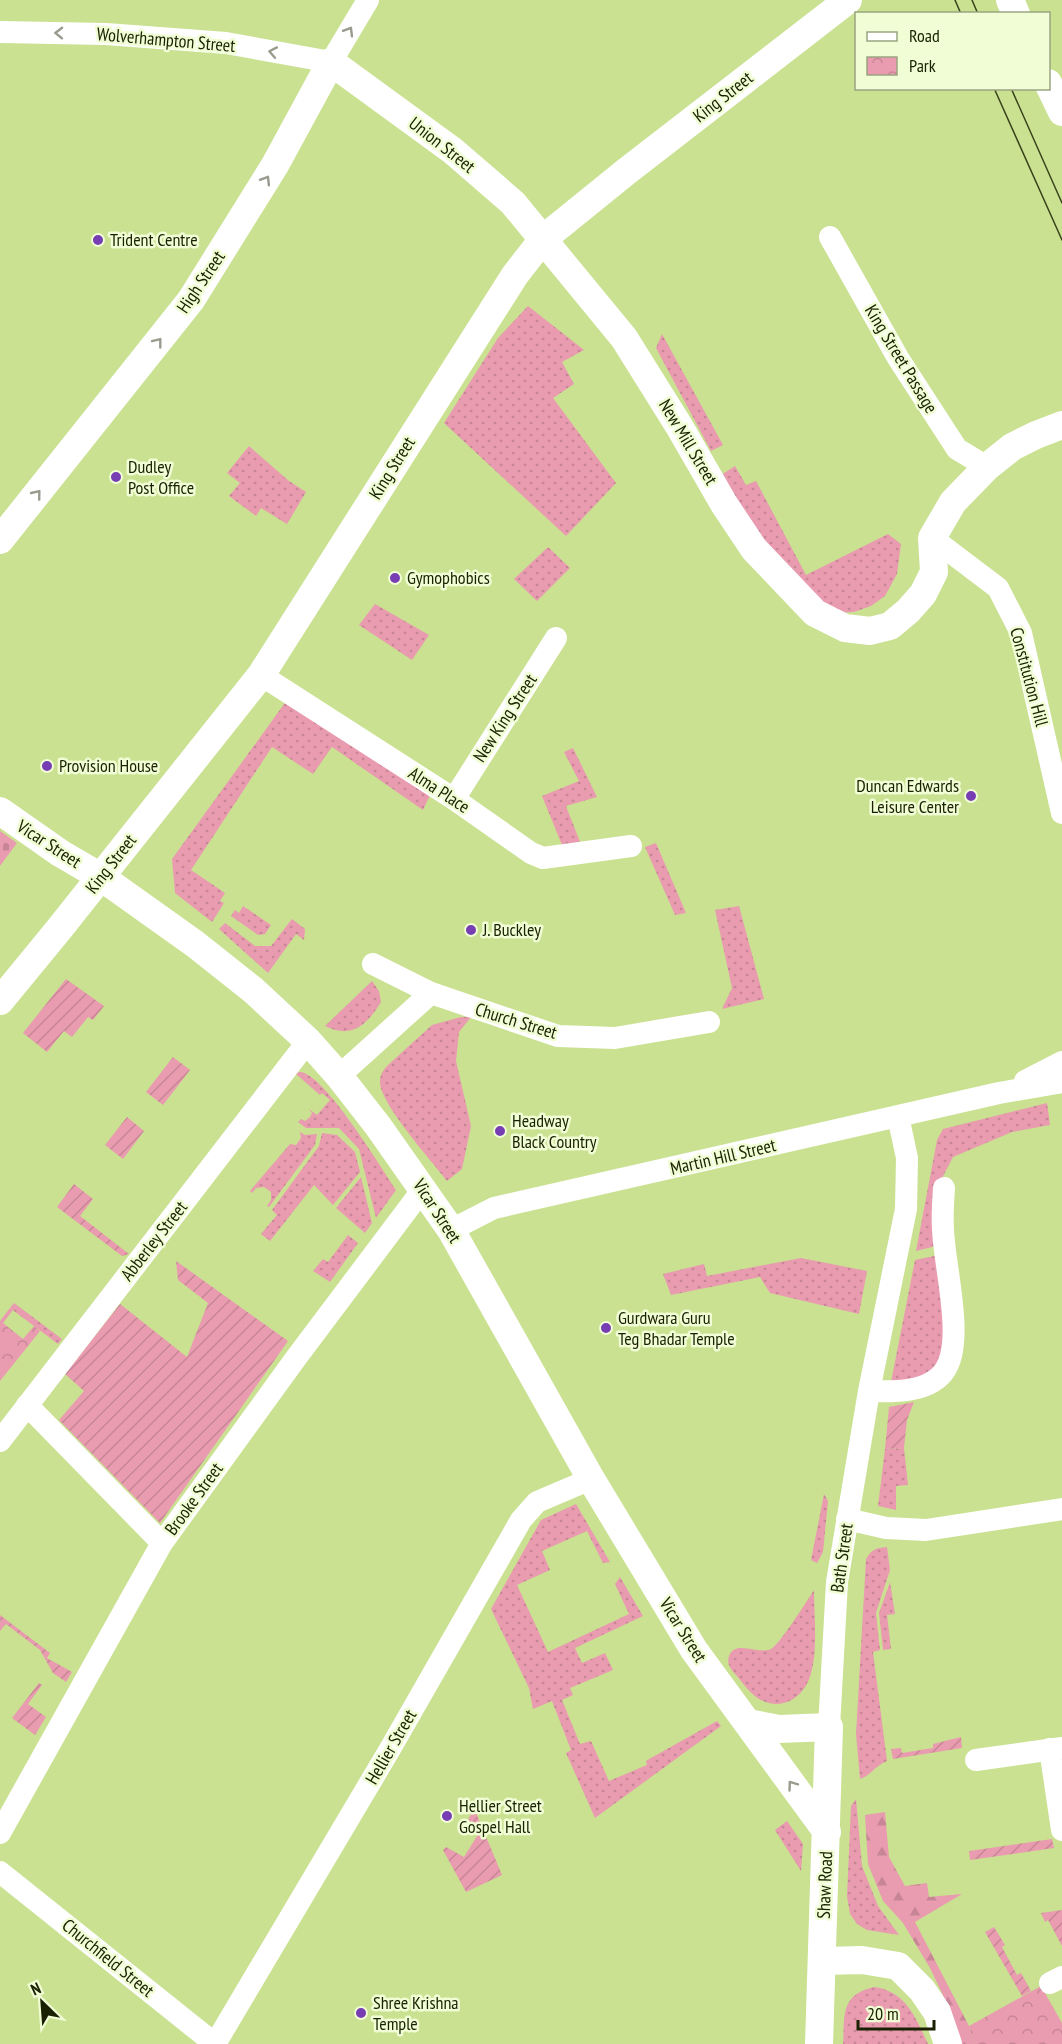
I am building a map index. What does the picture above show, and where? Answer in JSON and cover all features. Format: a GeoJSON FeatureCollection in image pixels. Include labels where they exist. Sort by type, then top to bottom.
{"type":"FeatureCollection","features":[{"type":"Feature","properties":{"kind":"street","name":"High Street"},"geometry":{"type":"LineString","coordinates":[[0,540],[191,300],[275,165],[368,0]]}},
{"type":"Feature","properties":{"kind":"street","name":"King Street"},"geometry":{"type":"LineString","coordinates":[[0,1001],[261,675],[515,275],[543,239],[848,0]]}},
{"type":"Feature","properties":{"kind":"street","name":"Wolverhampton Street"},"geometry":{"type":"LineString","coordinates":[[0,32],[106,34],[226,43],[331,62]]}},
{"type":"Feature","properties":{"kind":"street","name":"Union Street"},"geometry":{"type":"LineString","coordinates":[[331,62],[453,152],[513,203],[543,239]]}},
{"type":"Feature","properties":{"kind":"street"},"geometry":{"type":"LineString","coordinates":[[1050,87],[1062,112]]}},
{"type":"Feature","properties":{"kind":"street","name":"King Street Passage"},"geometry":{"type":"LineString","coordinates":[[830,237],[898,358],[957,450],[987,467]]}},
{"type":"Feature","properties":{"kind":"street","name":"New Mill Street"},"geometry":{"type":"LineString","coordinates":[[543,239],[624,338],[724,504],[754,549],[815,613],[847,629],[870,631],[890,626],[923,594],[934,572],[932,538]]}},
{"type":"Feature","properties":{"kind":"street"},"geometry":{"type":"LineString","coordinates":[[932,538],[953,502],[987,467],[1012,447],[1062,425]]}},
{"type":"Feature","properties":{"kind":"street","name":"Constitution Hill"},"geometry":{"type":"LineString","coordinates":[[932,538],[998,588],[1020,633],[1062,813]]}},
{"type":"Feature","properties":{"kind":"street","name":"New King Street"},"geometry":{"type":"LineString","coordinates":[[454,799],[556,638]]}},
{"type":"Feature","properties":{"kind":"street","name":"Alma Place"},"geometry":{"type":"LineString","coordinates":[[261,675],[454,799],[531,853],[543,858],[631,846]]}},
{"type":"Feature","properties":{"kind":"street","name":"Vicar Street"},"geometry":{"type":"LineString","coordinates":[[0,811],[60,853],[101,877],[195,944],[253,990],[308,1041],[339,1076],[451,1230],[591,1479],[694,1650],[827,1832]]}},
{"type":"Feature","properties":{"kind":"street","name":"Church Street"},"geometry":{"type":"LineString","coordinates":[[373,964],[431,993],[558,1036],[615,1038],[709,1022]]}},
{"type":"Feature","properties":{"kind":"street"},"geometry":{"type":"LineString","coordinates":[[339,1076],[431,993]]}},
{"type":"Feature","properties":{"kind":"street","name":"Abberley Street"},"geometry":{"type":"LineString","coordinates":[[0,1441],[308,1041]]}},
{"type":"Feature","properties":{"kind":"street","name":"Martin Hill Street"},"geometry":{"type":"LineString","coordinates":[[999,1093],[1062,1062]]}},
{"type":"Feature","properties":{"kind":"street","name":"Martin Hill Street"},"geometry":{"type":"LineString","coordinates":[[451,1230],[494,1208],[999,1093],[1062,1082]]}},
{"type":"Feature","properties":{"kind":"street","name":"Bath Street"},"geometry":{"type":"LineString","coordinates":[[829,1727],[837,1582],[869,1391],[906,1209],[907,1158],[898,1116]]}},
{"type":"Feature","properties":{"kind":"street"},"geometry":{"type":"LineString","coordinates":[[869,1391],[891,1392],[933,1382],[945,1371],[952,1355],[954,1332],[943,1230],[944,1188]]}},
{"type":"Feature","properties":{"kind":"street","name":"Brooke Street"},"geometry":{"type":"LineString","coordinates":[[0,1833],[162,1543],[296,1358],[423,1189]]}},
{"type":"Feature","properties":{"kind":"street"},"geometry":{"type":"LineString","coordinates":[[27,1405],[162,1543]]}},
{"type":"Feature","properties":{"kind":"street","name":"Hellier Street"},"geometry":{"type":"LineString","coordinates":[[215,2044],[390,1749],[520,1520],[537,1502],[591,1479]]}},
{"type":"Feature","properties":{"kind":"street"},"geometry":{"type":"LineString","coordinates":[[847,1519],[886,1528],[926,1530],[1062,1509]]}},
{"type":"Feature","properties":{"kind":"street"},"geometry":{"type":"LineString","coordinates":[[748,1723],[779,1729],[829,1727]]}},
{"type":"Feature","properties":{"kind":"street","name":"Shaw Road"},"geometry":{"type":"LineString","coordinates":[[819,2044],[829,1727]]}},
{"type":"Feature","properties":{"kind":"street"},"geometry":{"type":"LineString","coordinates":[[975,1760],[1056,1748],[1062,1830]]}},
{"type":"Feature","properties":{"kind":"street","name":"Churchfield Street"},"geometry":{"type":"LineString","coordinates":[[0,1872],[215,2044]]}},
{"type":"Feature","properties":{"kind":"street"},"geometry":{"type":"LineString","coordinates":[[822,1961],[862,1960],[898,1966],[922,1990],[937,2012],[948,2044]]}},
{"type":"Feature","properties":{"kind":"green space"},"geometry":{"type":"Polygon","coordinates":[[[528,306],[584,350],[562,362],[574,384],[553,398],[616,483],[566,536],[444,423],[498,338],[528,306]]]}},
{"type":"Feature","properties":{"kind":"green space"},"geometry":{"type":"Polygon","coordinates":[[[662,334],[723,445],[711,451],[656,348],[662,334]]]}},
{"type":"Feature","properties":{"kind":"green space"},"geometry":{"type":"Polygon","coordinates":[[[249,446],[289,481],[306,492],[287,524],[261,508],[256,516],[229,496],[240,483],[227,473],[249,446]]]}},
{"type":"Feature","properties":{"kind":"green space"},"geometry":{"type":"Polygon","coordinates":[[[735,466],[746,485],[756,481],[806,575],[888,534],[901,544],[897,574],[885,596],[871,606],[854,612],[837,613],[816,600],[766,546],[721,475],[735,466]]]}},
{"type":"Feature","properties":{"kind":"green space"},"geometry":{"type":"Polygon","coordinates":[[[548,547],[570,568],[537,601],[514,579],[548,547]]]}},
{"type":"Feature","properties":{"kind":"green space"},"geometry":{"type":"Polygon","coordinates":[[[375,604],[429,635],[412,660],[359,625],[375,604]]]}},
{"type":"Feature","properties":{"kind":"green space"},"geometry":{"type":"Polygon","coordinates":[[[287,700],[430,795],[423,810],[332,747],[313,774],[272,747],[191,870],[225,893],[220,901],[224,903],[212,922],[175,893],[172,859],[287,700]]]}},
{"type":"Feature","properties":{"kind":"green space"},"geometry":{"type":"Polygon","coordinates":[[[573,748],[597,797],[566,806],[580,842],[562,845],[542,796],[579,781],[564,752],[573,748]]]}},
{"type":"Feature","properties":{"kind":"green space"},"geometry":{"type":"Polygon","coordinates":[[[0,831],[17,843],[0,866],[0,831]]]}},
{"type":"Feature","properties":{"kind":"green space"},"geometry":{"type":"Polygon","coordinates":[[[656,843],[686,913],[675,915],[645,847],[656,843]]]}},
{"type":"Feature","properties":{"kind":"green space"},"geometry":{"type":"Polygon","coordinates":[[[243,906],[271,925],[265,934],[258,935],[231,916],[235,910],[239,913],[243,906]]]}},
{"type":"Feature","properties":{"kind":"green space"},"geometry":{"type":"Polygon","coordinates":[[[739,906],[764,999],[722,1009],[732,988],[715,910],[739,906]]]}},
{"type":"Feature","properties":{"kind":"green space"},"geometry":{"type":"Polygon","coordinates":[[[292,919],[305,929],[304,940],[296,934],[268,973],[219,929],[225,923],[255,946],[271,946],[292,919]]]}},
{"type":"Feature","properties":{"kind":"green space"},"geometry":{"type":"Polygon","coordinates":[[[66,979],[104,1006],[93,1020],[88,1017],[72,1037],[64,1031],[47,1052],[23,1033],[66,979]]]}},
{"type":"Feature","properties":{"kind":"green space"},"geometry":{"type":"Polygon","coordinates":[[[372,981],[379,991],[381,1002],[364,1024],[358,1028],[343,1031],[325,1026],[372,981]]]}},
{"type":"Feature","properties":{"kind":"green space"},"geometry":{"type":"Polygon","coordinates":[[[461,1017],[471,1017],[459,1032],[456,1061],[471,1126],[462,1169],[447,1181],[397,1118],[382,1092],[380,1079],[388,1065],[432,1025],[461,1017]]]}},
{"type":"Feature","properties":{"kind":"green space"},"geometry":{"type":"Polygon","coordinates":[[[173,1057],[190,1070],[163,1105],[146,1092],[173,1057]]]}},
{"type":"Feature","properties":{"kind":"green space"},"geometry":{"type":"Polygon","coordinates":[[[299,1072],[309,1076],[336,1103],[396,1190],[376,1218],[359,1149],[339,1128],[306,1128],[298,1122],[310,1117],[312,1113],[309,1109],[317,1115],[330,1100],[322,1093],[320,1095],[296,1074],[299,1072]]]}},
{"type":"Feature","properties":{"kind":"green space"},"geometry":{"type":"Polygon","coordinates":[[[1047,1103],[1050,1125],[1012,1132],[953,1157],[940,1182],[936,1246],[916,1251],[937,1140],[943,1129],[1047,1103]]]}},
{"type":"Feature","properties":{"kind":"green space"},"geometry":{"type":"Polygon","coordinates":[[[127,1117],[144,1131],[123,1159],[105,1145],[127,1117]]]}},
{"type":"Feature","properties":{"kind":"green space"},"geometry":{"type":"Polygon","coordinates":[[[300,1132],[305,1135],[317,1134],[315,1145],[269,1207],[267,1206],[271,1200],[271,1192],[264,1187],[256,1188],[252,1193],[250,1191],[290,1144],[296,1145],[301,1138],[300,1132]]]}},
{"type":"Feature","properties":{"kind":"green space"},"geometry":{"type":"Polygon","coordinates":[[[322,1133],[337,1135],[355,1152],[360,1172],[333,1205],[314,1185],[270,1241],[261,1234],[277,1215],[272,1210],[319,1146],[322,1133]]]}},
{"type":"Feature","properties":{"kind":"green space"},"geometry":{"type":"Polygon","coordinates":[[[361,1177],[372,1223],[365,1233],[336,1208],[361,1177]]]}},
{"type":"Feature","properties":{"kind":"green space"},"geometry":{"type":"Polygon","coordinates":[[[74,1184],[93,1199],[80,1216],[129,1254],[122,1256],[57,1207],[74,1184]]]}},
{"type":"Feature","properties":{"kind":"green space"},"geometry":{"type":"Polygon","coordinates":[[[348,1235],[358,1243],[330,1282],[313,1271],[323,1259],[328,1262],[348,1235]]]}},
{"type":"Feature","properties":{"kind":"green space"},"geometry":{"type":"Polygon","coordinates":[[[939,1255],[945,1329],[942,1357],[938,1366],[929,1374],[891,1382],[915,1260],[939,1255]]]}},
{"type":"Feature","properties":{"kind":"green space"},"geometry":{"type":"Polygon","coordinates":[[[801,1258],[867,1271],[859,1314],[770,1293],[760,1277],[671,1295],[663,1274],[704,1264],[707,1276],[801,1258]]]}},
{"type":"Feature","properties":{"kind":"green space"},"geometry":{"type":"Polygon","coordinates":[[[176,1261],[288,1341],[160,1523],[59,1420],[84,1391],[65,1374],[120,1304],[187,1357],[208,1303],[178,1280],[176,1261]]]}},
{"type":"Feature","properties":{"kind":"green space"},"geometry":{"type":"Polygon","coordinates":[[[14,1303],[62,1339],[58,1344],[10,1308],[14,1303]]]}},
{"type":"Feature","properties":{"kind":"green space"},"geometry":{"type":"Polygon","coordinates":[[[10,1308],[13,1310],[3,1323],[23,1339],[34,1326],[40,1331],[0,1381],[0,1321],[10,1308]]]}},
{"type":"Feature","properties":{"kind":"green space"},"geometry":{"type":"Polygon","coordinates":[[[914,1402],[907,1420],[904,1448],[885,1449],[889,1407],[914,1402]]]}},
{"type":"Feature","properties":{"kind":"green space"},"geometry":{"type":"Polygon","coordinates":[[[904,1448],[908,1485],[896,1486],[896,1510],[878,1506],[885,1449],[904,1448]]]}},
{"type":"Feature","properties":{"kind":"green space"},"geometry":{"type":"Polygon","coordinates":[[[824,1494],[828,1501],[823,1552],[817,1563],[811,1560],[824,1494]]]}},
{"type":"Feature","properties":{"kind":"green space"},"geometry":{"type":"Polygon","coordinates":[[[576,1504],[610,1562],[603,1563],[587,1531],[542,1551],[550,1570],[517,1585],[548,1652],[629,1614],[615,1584],[620,1577],[643,1616],[575,1648],[582,1663],[605,1653],[613,1670],[570,1688],[573,1695],[562,1700],[580,1744],[591,1741],[609,1781],[647,1765],[646,1761],[717,1721],[721,1726],[595,1818],[566,1753],[571,1750],[552,1701],[533,1709],[529,1688],[491,1609],[541,1520],[576,1504]]]}},
{"type":"Feature","properties":{"kind":"green space"},"geometry":{"type":"Polygon","coordinates":[[[887,1547],[890,1570],[876,1613],[880,1650],[873,1652],[887,1761],[860,1779],[856,1734],[866,1559],[875,1550],[887,1547]]]}},
{"type":"Feature","properties":{"kind":"green space"},"geometry":{"type":"Polygon","coordinates":[[[890,1582],[895,1614],[887,1615],[891,1649],[883,1650],[879,1613],[890,1582]]]}},
{"type":"Feature","properties":{"kind":"green space"},"geometry":{"type":"Polygon","coordinates":[[[814,1590],[813,1664],[805,1688],[794,1699],[787,1702],[771,1704],[763,1701],[749,1690],[731,1669],[728,1662],[729,1656],[736,1649],[766,1650],[775,1646],[814,1590]]]}},
{"type":"Feature","properties":{"kind":"green space"},"geometry":{"type":"Polygon","coordinates":[[[0,1615],[50,1653],[47,1658],[72,1672],[66,1682],[53,1673],[40,1650],[6,1624],[0,1631],[0,1615]]]}},
{"type":"Feature","properties":{"kind":"green space"},"geometry":{"type":"Polygon","coordinates":[[[39,1683],[42,1685],[28,1704],[46,1717],[35,1735],[12,1718],[39,1683]]]}},
{"type":"Feature","properties":{"kind":"green space"},"geometry":{"type":"Polygon","coordinates":[[[961,1737],[962,1748],[893,1759],[891,1749],[901,1748],[902,1753],[933,1748],[933,1744],[961,1737]]]}},
{"type":"Feature","properties":{"kind":"green space"},"geometry":{"type":"Polygon","coordinates":[[[856,1799],[862,1866],[878,1906],[899,1935],[867,1930],[857,1924],[850,1914],[847,1896],[851,1806],[856,1799]]]}},
{"type":"Feature","properties":{"kind":"green space"},"geometry":{"type":"Polygon","coordinates":[[[474,1808],[502,1875],[466,1892],[443,1850],[446,1847],[464,1857],[479,1833],[476,1825],[468,1820],[474,1808]]]}},
{"type":"Feature","properties":{"kind":"green space"},"geometry":{"type":"Polygon","coordinates":[[[885,1812],[889,1857],[905,1886],[927,1883],[929,1897],[962,1894],[915,1922],[969,2026],[975,2044],[961,2044],[930,1968],[903,1923],[883,1901],[868,1864],[865,1815],[885,1812]]]}},
{"type":"Feature","properties":{"kind":"green space"},"geometry":{"type":"Polygon","coordinates":[[[787,1821],[803,1844],[801,1871],[775,1830],[787,1821]]]}},
{"type":"Feature","properties":{"kind":"green space"},"geometry":{"type":"Polygon","coordinates":[[[1052,1839],[1054,1848],[970,1860],[969,1851],[1052,1839]]]}},
{"type":"Feature","properties":{"kind":"green space"},"geometry":{"type":"Polygon","coordinates":[[[1062,1910],[1062,1946],[1048,1920],[1045,1922],[1041,1913],[1062,1910]]]}},
{"type":"Feature","properties":{"kind":"green space"},"geometry":{"type":"Polygon","coordinates":[[[994,1927],[1005,1945],[1002,1947],[1017,1975],[1021,1973],[1031,1991],[1022,1996],[985,1932],[994,1927]]]}},
{"type":"Feature","properties":{"kind":"green space"},"geometry":{"type":"Polygon","coordinates":[[[1041,1986],[1062,2023],[1062,2044],[975,2044],[969,2026],[1041,1986]]]}},
{"type":"Feature","properties":{"kind":"green space"},"geometry":{"type":"Polygon","coordinates":[[[874,1987],[894,1994],[902,2000],[914,2016],[928,2044],[843,2044],[846,2008],[855,1995],[874,1987]]]}},
{"type":"Feature","properties":{"kind":"tram line"},"geometry":{"type":"LineString","coordinates":[[955,0],[960,12]]}},
{"type":"Feature","properties":{"kind":"tram line"},"geometry":{"type":"LineString","coordinates":[[972,0],[977,12]]}},
{"type":"Feature","properties":{"kind":"tram line"},"geometry":{"type":"LineString","coordinates":[[995,90],[1062,240]]}},
{"type":"Feature","properties":{"kind":"tram line"},"geometry":{"type":"LineString","coordinates":[[1012,90],[1062,203]]}},
{"type":"Feature","properties":{"kind":"place","name":"Trident Centre"},"geometry":{"type":"Point","coordinates":[98,240]}},
{"type":"Feature","properties":{"kind":"place","name":"Dudley Post Office"},"geometry":{"type":"Point","coordinates":[116,477]}},
{"type":"Feature","properties":{"kind":"place","name":"Gymophobics"},"geometry":{"type":"Point","coordinates":[395,578]}},
{"type":"Feature","properties":{"kind":"place","name":"Provision House"},"geometry":{"type":"Point","coordinates":[47,766]}},
{"type":"Feature","properties":{"kind":"place","name":"Duncan Edwards Leisure Center"},"geometry":{"type":"Point","coordinates":[971,796]}},
{"type":"Feature","properties":{"kind":"place","name":"J. Buckley"},"geometry":{"type":"Point","coordinates":[471,930]}},
{"type":"Feature","properties":{"kind":"place","name":"Headway Black Country"},"geometry":{"type":"Point","coordinates":[500,1131]}},
{"type":"Feature","properties":{"kind":"place","name":"Gurdwara Guru Teg Bhadar Temple"},"geometry":{"type":"Point","coordinates":[606,1328]}},
{"type":"Feature","properties":{"kind":"place","name":"Hellier Street Gospel Hall"},"geometry":{"type":"Point","coordinates":[447,1816]}},
{"type":"Feature","properties":{"kind":"place","name":"Shree Krishna Temple"},"geometry":{"type":"Point","coordinates":[361,2013]}}]}
